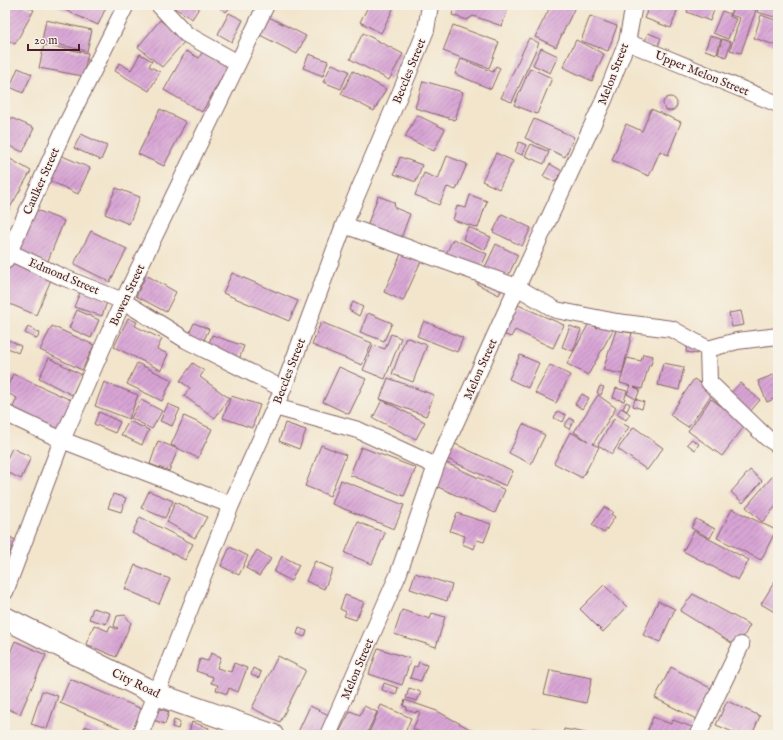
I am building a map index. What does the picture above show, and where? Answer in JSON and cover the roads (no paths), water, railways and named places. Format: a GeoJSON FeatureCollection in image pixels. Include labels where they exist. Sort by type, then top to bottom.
{"type":"FeatureCollection","features":[{"type":"Feature","properties":{"kind":"main road","name":"City Road"},"geometry":{"type":"LineString","coordinates":[[5,618],[156,694],[272,735]]}},
{"type":"Feature","properties":{"kind":"street","name":"Caulker Street"},"geometry":{"type":"LineString","coordinates":[[6,255],[67,123],[126,5]]}},
{"type":"Feature","properties":{"kind":"street"},"geometry":{"type":"LineString","coordinates":[[159,5],[186,34],[238,63]]}},
{"type":"Feature","properties":{"kind":"street","name":"Bowen Street"},"geometry":{"type":"LineString","coordinates":[[5,592],[62,440],[124,300],[266,5]]}},
{"type":"Feature","properties":{"kind":"street","name":"Beccles Street"},"geometry":{"type":"LineString","coordinates":[[140,735],[231,505],[283,389],[344,225],[426,30],[430,5]]}},
{"type":"Feature","properties":{"kind":"street","name":"Melon Street"},"geometry":{"type":"LineString","coordinates":[[328,735],[398,575],[436,466],[604,100],[627,42],[634,5]]}},
{"type":"Feature","properties":{"kind":"street","name":"Upper Melon Street"},"geometry":{"type":"LineString","coordinates":[[627,42],[778,104]]}},
{"type":"Feature","properties":{"kind":"street"},"geometry":{"type":"LineString","coordinates":[[344,225],[517,287],[556,310],[617,322],[672,329],[708,349],[737,341],[778,336]]}},
{"type":"Feature","properties":{"kind":"street","name":"Edmond Street"},"geometry":{"type":"LineString","coordinates":[[6,255],[124,300],[186,340],[283,389]]}},
{"type":"Feature","properties":{"kind":"street"},"geometry":{"type":"LineString","coordinates":[[708,349],[709,382],[767,438],[778,445]]}},
{"type":"Feature","properties":{"kind":"street"},"geometry":{"type":"LineString","coordinates":[[275,407],[358,430],[436,466]]}},
{"type":"Feature","properties":{"kind":"street"},"geometry":{"type":"LineString","coordinates":[[5,413],[62,440],[231,505]]}},
{"type":"Feature","properties":{"kind":"street"},"geometry":{"type":"LineString","coordinates":[[698,735],[741,645]]}}]}
